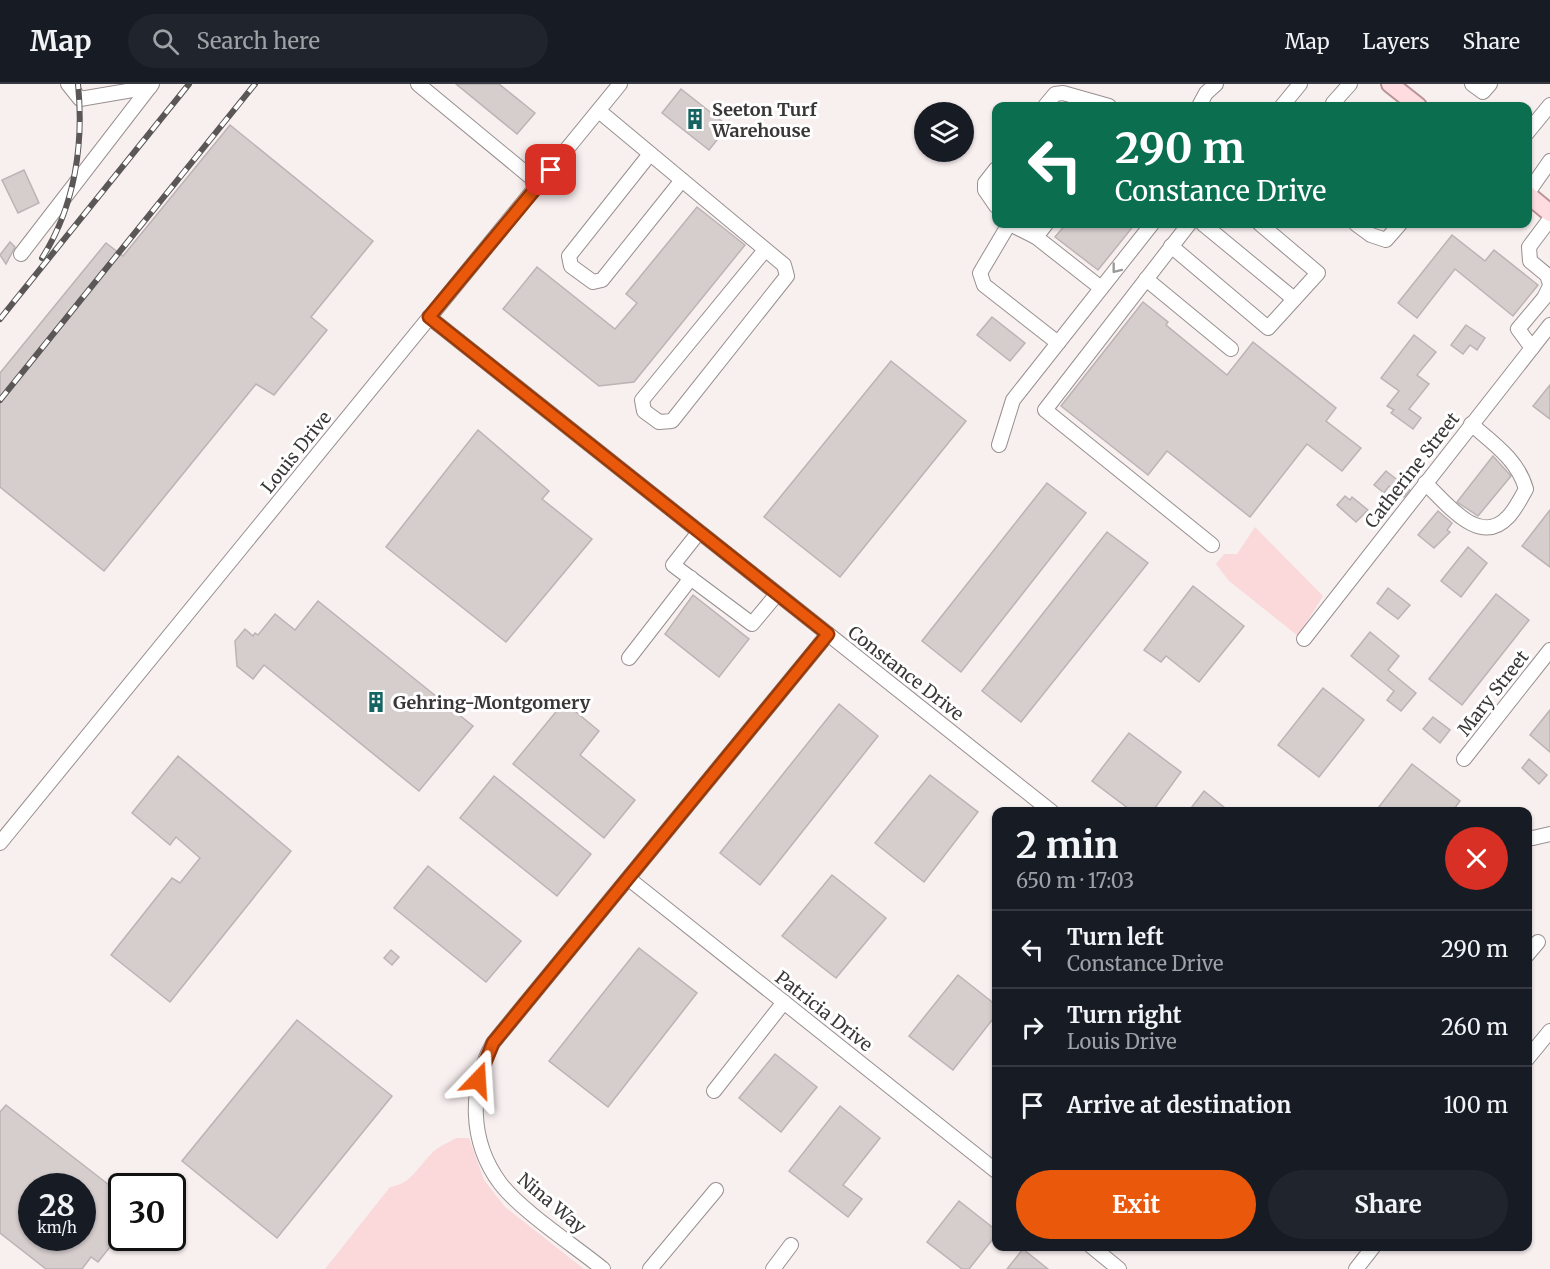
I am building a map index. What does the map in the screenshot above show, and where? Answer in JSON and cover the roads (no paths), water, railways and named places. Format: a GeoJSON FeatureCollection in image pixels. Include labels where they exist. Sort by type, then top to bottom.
{"type":"FeatureCollection","features":[{"type":"Feature","properties":{"kind":"main road"},"geometry":{"type":"LineString","coordinates":[[1389,84],[1413,102]]}},
{"type":"Feature","properties":{"kind":"main road"},"geometry":{"type":"LineString","coordinates":[[1532,198],[1550,213]]}},
{"type":"Feature","properties":{"kind":"street"},"geometry":{"type":"LineString","coordinates":[[68,84],[80,99],[151,86]]}},
{"type":"Feature","properties":{"kind":"street"},"geometry":{"type":"LineString","coordinates":[[418,84],[539,184]]}},
{"type":"Feature","properties":{"kind":"street","name":"Louis Drive"},"geometry":{"type":"LineString","coordinates":[[0,843],[621,84]]}},
{"type":"Feature","properties":{"kind":"street"},"geometry":{"type":"LineString","coordinates":[[1285,102],[1300,84]]}},
{"type":"Feature","properties":{"kind":"street"},"geometry":{"type":"LineString","coordinates":[[1336,102],[1350,84]]}},
{"type":"Feature","properties":{"kind":"street"},"geometry":{"type":"LineString","coordinates":[[1472,84],[1483,92],[1490,84]]}},
{"type":"Feature","properties":{"kind":"street"},"geometry":{"type":"LineString","coordinates":[[21,254],[151,86]]}},
{"type":"Feature","properties":{"kind":"street"},"geometry":{"type":"LineString","coordinates":[[1202,102],[1214,86]]}},
{"type":"Feature","properties":{"kind":"street"},"geometry":{"type":"LineString","coordinates":[[1048,102],[1055,94],[1063,93],[1094,102]]}},
{"type":"Feature","properties":{"kind":"street"},"geometry":{"type":"LineString","coordinates":[[1532,127],[1550,105]]}},
{"type":"Feature","properties":{"kind":"street"},"geometry":{"type":"LineString","coordinates":[[599,111],[650,153],[784,266],[787,276],[672,421],[659,422],[644,411],[642,400],[765,250]]}},
{"type":"Feature","properties":{"kind":"street"},"geometry":{"type":"LineString","coordinates":[[650,153],[569,256],[571,266],[593,282],[602,280],[682,180]]}},
{"type":"Feature","properties":{"kind":"street"},"geometry":{"type":"LineString","coordinates":[[1532,187],[1550,161]]}},
{"type":"Feature","properties":{"kind":"street"},"geometry":{"type":"LineString","coordinates":[[992,174],[985,183],[985,190],[992,200]]}},
{"type":"Feature","properties":{"kind":"street"},"geometry":{"type":"LineString","coordinates":[[1532,348],[1518,329],[1544,298],[1550,285],[1547,275],[1530,261],[1529,247],[1550,219]]}},
{"type":"Feature","properties":{"kind":"street"},"geometry":{"type":"LineString","coordinates":[[1008,228],[980,273],[984,285],[1058,343]]}},
{"type":"Feature","properties":{"kind":"street"},"geometry":{"type":"LineString","coordinates":[[1018,228],[1036,237],[1101,288]]}},
{"type":"Feature","properties":{"kind":"street"},"geometry":{"type":"LineString","coordinates":[[1036,237],[1043,228]]}},
{"type":"Feature","properties":{"kind":"street"},"geometry":{"type":"LineString","coordinates":[[999,445],[1013,400],[1149,228]]}},
{"type":"Feature","properties":{"kind":"street"},"geometry":{"type":"LineString","coordinates":[[1186,228],[1045,410],[1212,545]]}},
{"type":"Feature","properties":{"kind":"street"},"geometry":{"type":"LineString","coordinates":[[1208,228],[1294,299]]}},
{"type":"Feature","properties":{"kind":"street"},"geometry":{"type":"LineString","coordinates":[[1171,246],[1268,328],[1318,273],[1265,228]]}},
{"type":"Feature","properties":{"kind":"street"},"geometry":{"type":"LineString","coordinates":[[1361,228],[1371,235],[1386,240],[1396,228]]}},
{"type":"Feature","properties":{"kind":"street"},"geometry":{"type":"LineString","coordinates":[[1146,279],[1231,350]]}},
{"type":"Feature","properties":{"kind":"street","name":"Constance Drive"},"geometry":{"type":"LineString","coordinates":[[429,317],[1046,807]]}},
{"type":"Feature","properties":{"kind":"street","name":"Catherine Street"},"geometry":{"type":"LineString","coordinates":[[1304,639],[1550,325]]}},
{"type":"Feature","properties":{"kind":"street"},"geometry":{"type":"LineString","coordinates":[[1425,483],[1458,514],[1479,529],[1490,529],[1508,518],[1526,489],[1523,477],[1513,462],[1471,424]]}},
{"type":"Feature","properties":{"kind":"street"},"geometry":{"type":"LineString","coordinates":[[699,532],[673,565],[752,624],[777,594]]}},
{"type":"Feature","properties":{"kind":"street"},"geometry":{"type":"LineString","coordinates":[[629,658],[691,578]]}},
{"type":"Feature","properties":{"kind":"street","name":"Nina Way"},"geometry":{"type":"LineString","coordinates":[[603,1269],[501,1184],[484,1154],[479,1137],[475,1106],[479,1076],[493,1043],[828,634]]}},
{"type":"Feature","properties":{"kind":"street","name":"Mary Street"},"geometry":{"type":"LineString","coordinates":[[1464,759],[1550,650]]}},
{"type":"Feature","properties":{"kind":"street"},"geometry":{"type":"LineString","coordinates":[[1532,837],[1550,836]]}},
{"type":"Feature","properties":{"kind":"street","name":"Patricia Drive"},"geometry":{"type":"LineString","coordinates":[[629,879],[992,1168]]}},
{"type":"Feature","properties":{"kind":"street"},"geometry":{"type":"LineString","coordinates":[[1532,949],[1538,942]]}},
{"type":"Feature","properties":{"kind":"street"},"geometry":{"type":"LineString","coordinates":[[714,1091],[784,1002]]}},
{"type":"Feature","properties":{"kind":"street"},"geometry":{"type":"LineString","coordinates":[[1532,1053],[1550,1031]]}},
{"type":"Feature","properties":{"kind":"street"},"geometry":{"type":"LineString","coordinates":[[650,1269],[716,1190]]}},
{"type":"Feature","properties":{"kind":"street"},"geometry":{"type":"LineString","coordinates":[[773,1269],[791,1245]]}},
{"type":"Feature","properties":{"kind":"street"},"geometry":{"type":"LineString","coordinates":[[1097,1251],[1119,1269]]}},
{"type":"Feature","properties":{"kind":"street"},"geometry":{"type":"LineString","coordinates":[[1356,1269],[1370,1251]]}},
{"type":"Feature","properties":{"kind":"railway"},"geometry":{"type":"LineString","coordinates":[[42,258],[62,217],[75,174],[80,129],[78,84]]}},
{"type":"Feature","properties":{"kind":"railway"},"geometry":{"type":"LineString","coordinates":[[0,319],[189,84]]}},
{"type":"Feature","properties":{"kind":"railway"},"geometry":{"type":"LineString","coordinates":[[0,400],[255,84]]}},
{"type":"Feature","properties":{"kind":"place","name":"Seeton Turf Warehouse"},"geometry":{"type":"Point","coordinates":[695,119]}},
{"type":"Feature","properties":{"kind":"place","name":"Gehring-Montgomery"},"geometry":{"type":"Point","coordinates":[376,702]}}]}
